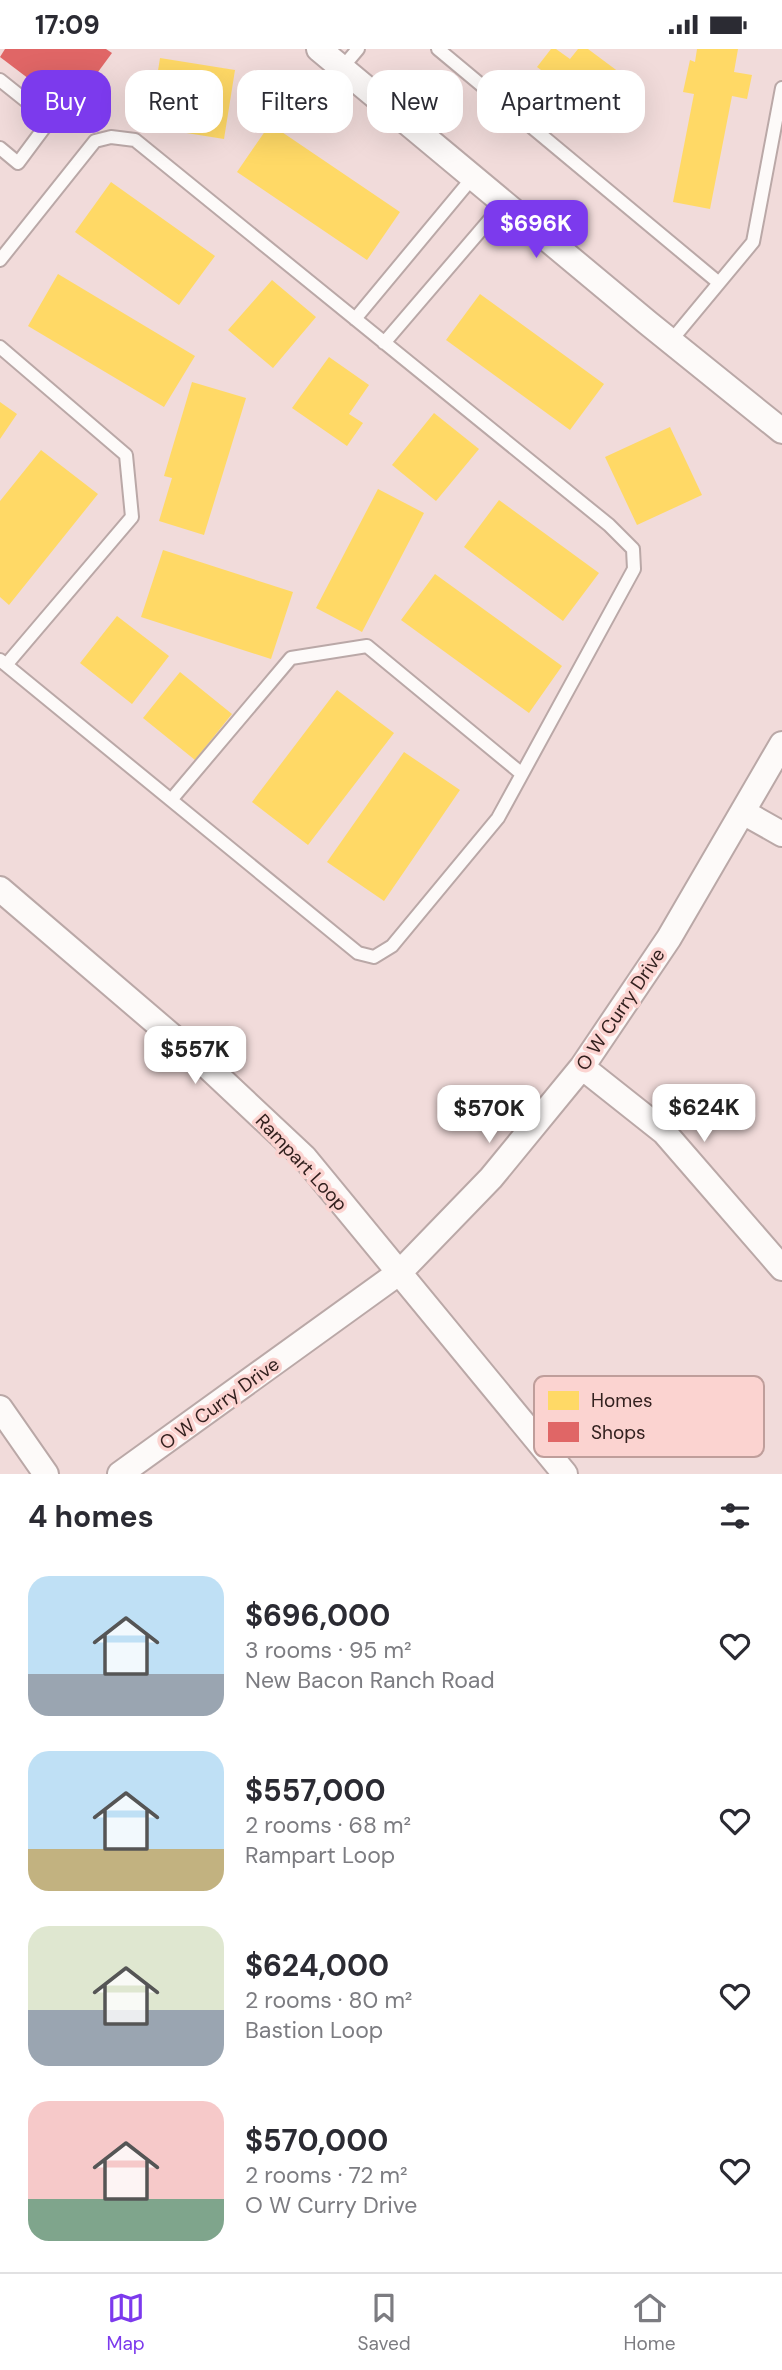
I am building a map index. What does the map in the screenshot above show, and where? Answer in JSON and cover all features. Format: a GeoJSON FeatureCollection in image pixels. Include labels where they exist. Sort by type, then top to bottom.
{"type":"FeatureCollection","features":[{"type":"Feature","properties":{"kind":"street"},"geometry":{"type":"LineString","coordinates":[[319,49],[670,341],[780,428]]}},
{"type":"Feature","properties":{"kind":"street","name":"O W Curry Drive"},"geometry":{"type":"LineString","coordinates":[[120,1474],[400,1272],[491,1178],[582,1067],[668,938],[782,744]]}},
{"type":"Feature","properties":{"kind":"street"},"geometry":{"type":"LineString","coordinates":[[743,811],[782,834]]}},
{"type":"Feature","properties":{"kind":"street","name":"Rampart Loop"},"geometry":{"type":"LineString","coordinates":[[0,889],[208,1067],[304,1157],[534,1436]]}},
{"type":"Feature","properties":{"kind":"street"},"geometry":{"type":"LineString","coordinates":[[582,1067],[664,1132],[782,1268]]}},
{"type":"Feature","properties":{"kind":"street"},"geometry":{"type":"LineString","coordinates":[[0,1408],[46,1474]]}},
{"type":"Feature","properties":{"kind":"street","name":"Rampart Loop"},"geometry":{"type":"LineString","coordinates":[[551,1457],[565,1474]]}},
{"type":"Feature","properties":{"kind":"lane"},"geometry":{"type":"LineString","coordinates":[[342,68],[358,49]]}},
{"type":"Feature","properties":{"kind":"lane"},"geometry":{"type":"LineString","coordinates":[[438,49],[719,283]]}},
{"type":"Feature","properties":{"kind":"lane"},"geometry":{"type":"LineString","coordinates":[[0,80],[50,120],[18,163],[0,148]]}},
{"type":"Feature","properties":{"kind":"lane"},"geometry":{"type":"LineString","coordinates":[[670,341],[752,242],[782,87]]}},
{"type":"Feature","properties":{"kind":"lane"},"geometry":{"type":"LineString","coordinates":[[0,260],[95,141],[111,137],[135,140],[609,525],[633,549],[634,569],[498,818],[392,946],[374,957],[358,953],[3,662],[132,517],[126,455],[0,347]]}},
{"type":"Feature","properties":{"kind":"lane"},"geometry":{"type":"LineString","coordinates":[[355,319],[473,177]]}},
{"type":"Feature","properties":{"kind":"lane"},"geometry":{"type":"LineString","coordinates":[[384,343],[503,203]]}},
{"type":"Feature","properties":{"kind":"lane"},"geometry":{"type":"LineString","coordinates":[[171,800],[291,658],[367,646],[522,774]]}},
{"type":"Feature","properties":{"kind":"building: Homes"},"geometry":{"type":"Polygon","coordinates":[[[551,49],[556,49],[570,59],[578,49],[588,49],[616,70],[541,70],[537,67],[551,49]]]}},
{"type":"Feature","properties":{"kind":"building: Homes"},"geometry":{"type":"Polygon","coordinates":[[[697,49],[738,49],[734,72],[752,75],[747,99],[732,96],[710,209],[673,202],[694,94],[683,92],[690,60],[695,62],[697,49]]]}},
{"type":"Feature","properties":{"kind":"building: Homes"},"geometry":{"type":"Polygon","coordinates":[[[160,58],[235,70],[224,139],[186,133],[223,133],[223,70],[158,70],[160,58]]]}},
{"type":"Feature","properties":{"kind":"building: Homes"},"geometry":{"type":"Polygon","coordinates":[[[264,133],[283,133],[400,212],[367,260],[237,172],[264,133]]]}},
{"type":"Feature","properties":{"kind":"building: Homes"},"geometry":{"type":"Polygon","coordinates":[[[111,182],[215,256],[179,305],[75,232],[111,182]]]}},
{"type":"Feature","properties":{"kind":"building: Homes"},"geometry":{"type":"Polygon","coordinates":[[[58,274],[195,356],[164,407],[28,326],[58,274]]]}},
{"type":"Feature","properties":{"kind":"building: Homes"},"geometry":{"type":"Polygon","coordinates":[[[272,280],[316,317],[273,368],[228,330],[272,280]]]}},
{"type":"Feature","properties":{"kind":"building: Homes"},"geometry":{"type":"Polygon","coordinates":[[[480,294],[604,384],[570,430],[446,340],[480,294]]]}},
{"type":"Feature","properties":{"kind":"building: Homes"},"geometry":{"type":"Polygon","coordinates":[[[329,357],[369,385],[349,414],[363,423],[347,446],[292,408],[329,357]]]}},
{"type":"Feature","properties":{"kind":"building: Homes"},"geometry":{"type":"Polygon","coordinates":[[[192,382],[246,398],[204,535],[159,521],[172,478],[164,476],[192,382]]]}},
{"type":"Feature","properties":{"kind":"building: Homes"},"geometry":{"type":"Polygon","coordinates":[[[0,402],[17,414],[0,439],[0,402]]]}},
{"type":"Feature","properties":{"kind":"building: Homes"},"geometry":{"type":"Polygon","coordinates":[[[434,413],[479,449],[436,501],[392,465],[434,413]]]}},
{"type":"Feature","properties":{"kind":"building: Homes"},"geometry":{"type":"Polygon","coordinates":[[[670,427],[702,495],[637,525],[605,457],[670,427]]]}},
{"type":"Feature","properties":{"kind":"building: Homes"},"geometry":{"type":"Polygon","coordinates":[[[41,450],[98,494],[9,605],[0,597],[0,501],[41,450]]]}},
{"type":"Feature","properties":{"kind":"building: Homes"},"geometry":{"type":"Polygon","coordinates":[[[378,489],[424,513],[362,632],[316,608],[378,489]]]}},
{"type":"Feature","properties":{"kind":"building: Homes"},"geometry":{"type":"Polygon","coordinates":[[[499,500],[599,573],[563,621],[464,547],[499,500]]]}},
{"type":"Feature","properties":{"kind":"building: Homes"},"geometry":{"type":"Polygon","coordinates":[[[163,550],[293,592],[271,659],[141,617],[163,550]]]}},
{"type":"Feature","properties":{"kind":"building: Homes"},"geometry":{"type":"Polygon","coordinates":[[[435,574],[562,666],[529,713],[401,620],[435,574]]]}},
{"type":"Feature","properties":{"kind":"building: Homes"},"geometry":{"type":"Polygon","coordinates":[[[117,616],[169,656],[132,704],[80,663],[117,616]]]}},
{"type":"Feature","properties":{"kind":"building: Homes"},"geometry":{"type":"Polygon","coordinates":[[[180,672],[232,714],[195,760],[143,718],[180,672]]]}},
{"type":"Feature","properties":{"kind":"building: Homes"},"geometry":{"type":"Polygon","coordinates":[[[337,690],[394,733],[308,845],[252,802],[337,690]]]}},
{"type":"Feature","properties":{"kind":"building: Homes"},"geometry":{"type":"Polygon","coordinates":[[[404,752],[460,790],[384,901],[327,862],[404,752]]]}},
{"type":"Feature","properties":{"kind":"building: Shops"},"geometry":{"type":"Polygon","coordinates":[[[5,49],[106,49],[112,53],[99,70],[21,70],[21,73],[0,57],[5,49]]]}}]}
